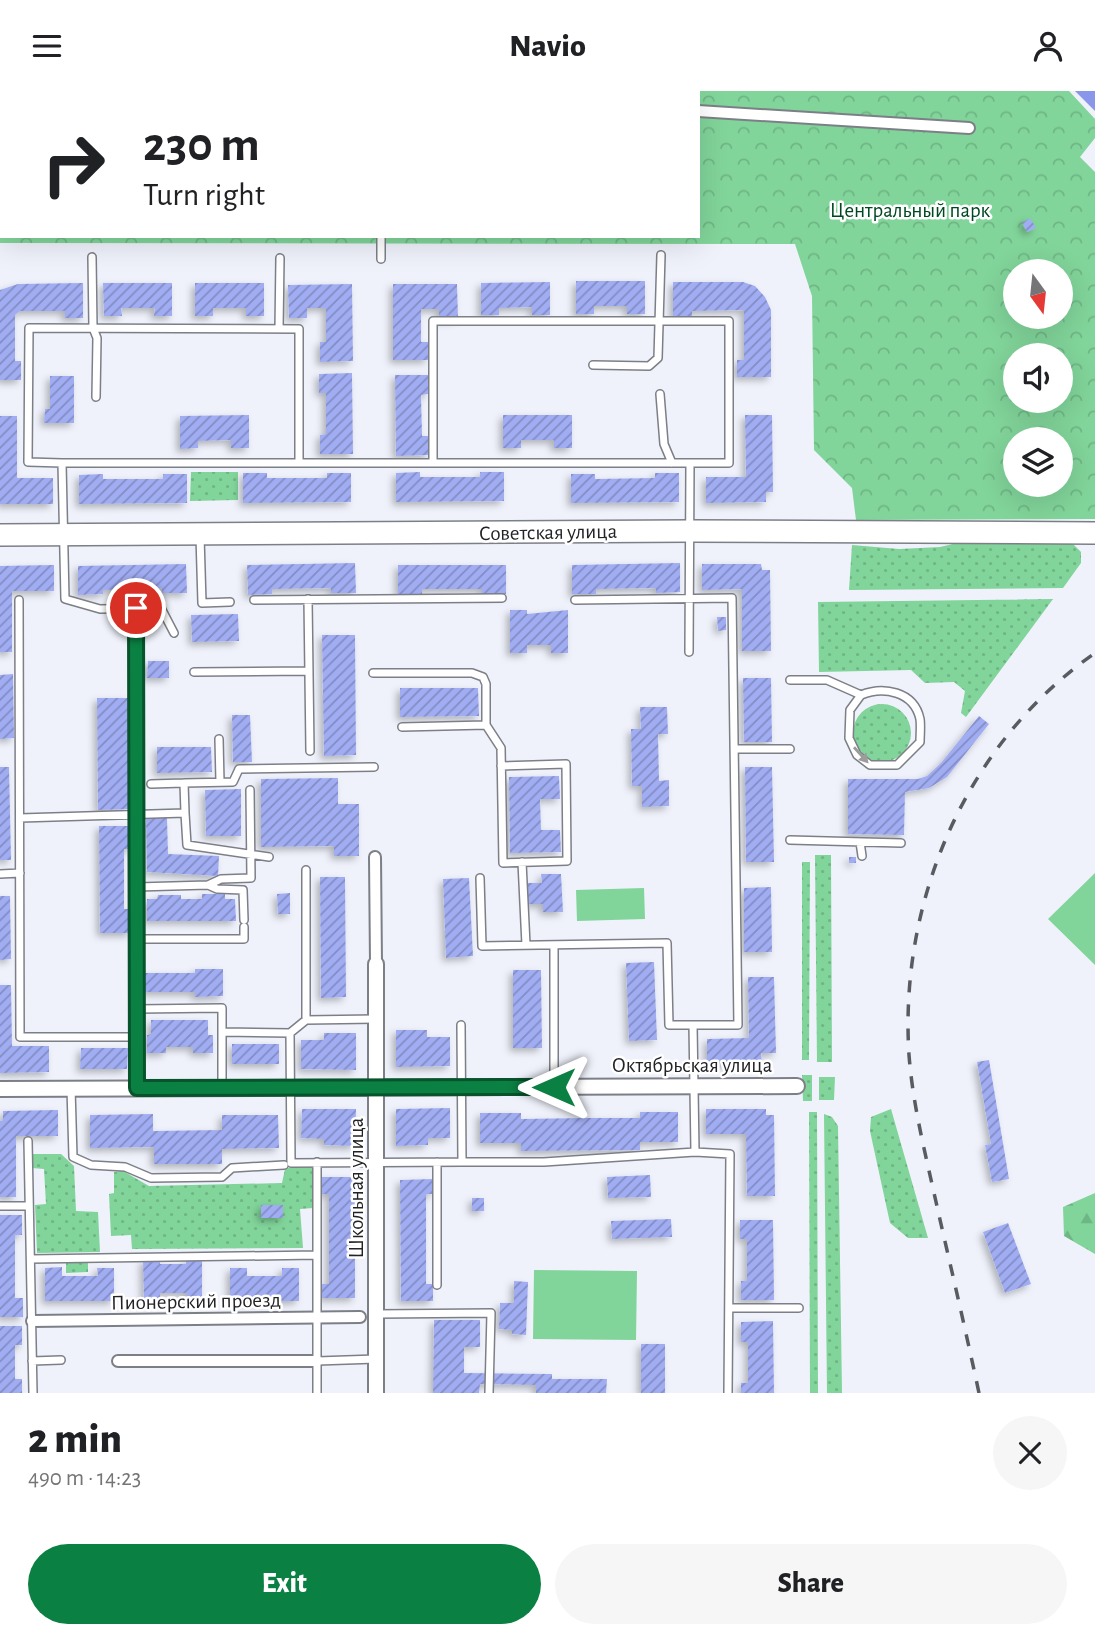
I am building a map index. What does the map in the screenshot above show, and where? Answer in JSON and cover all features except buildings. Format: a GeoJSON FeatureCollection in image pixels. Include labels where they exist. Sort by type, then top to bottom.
{"type":"FeatureCollection","features":[{"type":"Feature","properties":{"kind":"main road","name":"Советская улица"},"geometry":{"type":"LineString","coordinates":[[0,535],[691,531],[1095,533]]}},
{"type":"Feature","properties":{"kind":"street"},"geometry":{"type":"LineString","coordinates":[[700,111],[969,128]]}},
{"type":"Feature","properties":{"kind":"street","name":"Школьная улица"},"geometry":{"type":"LineString","coordinates":[[375,857],[376,1393]]}},
{"type":"Feature","properties":{"kind":"street","name":"Октябрьская улица"},"geometry":{"type":"LineString","coordinates":[[0,1089],[797,1086]]}},
{"type":"Feature","properties":{"kind":"street","name":"Пионерский проезд"},"geometry":{"type":"LineString","coordinates":[[32,1321],[360,1317]]}},
{"type":"Feature","properties":{"kind":"street"},"geometry":{"type":"LineString","coordinates":[[118,1361],[317,1361]]}},
{"type":"Feature","properties":{"kind":"lane"},"geometry":{"type":"LineString","coordinates":[[381,238],[381,259]]}},
{"type":"Feature","properties":{"kind":"lane"},"geometry":{"type":"LineString","coordinates":[[593,365],[649,366],[658,358],[661,255]]}},
{"type":"Feature","properties":{"kind":"lane"},"geometry":{"type":"LineString","coordinates":[[92,257],[93,328],[97,338],[96,397]]}},
{"type":"Feature","properties":{"kind":"lane"},"geometry":{"type":"LineString","coordinates":[[279,328],[280,258]]}},
{"type":"Feature","properties":{"kind":"lane"},"geometry":{"type":"LineString","coordinates":[[299,463],[299,329],[29,328],[28,462],[62,463],[299,463],[433,463],[672,463],[690,463],[729,463],[729,321],[433,321],[433,463]]}},
{"type":"Feature","properties":{"kind":"lane"},"geometry":{"type":"LineString","coordinates":[[660,394],[664,445],[672,463]]}},
{"type":"Feature","properties":{"kind":"lane"},"geometry":{"type":"LineString","coordinates":[[62,463],[65,599],[100,609],[161,608],[174,633]]}},
{"type":"Feature","properties":{"kind":"lane"},"geometry":{"type":"LineString","coordinates":[[689,652],[690,463]]}},
{"type":"Feature","properties":{"kind":"lane"},"geometry":{"type":"LineString","coordinates":[[200,535],[202,603],[230,602]]}},
{"type":"Feature","properties":{"kind":"lane"},"geometry":{"type":"LineString","coordinates":[[254,600],[502,598]]}},
{"type":"Feature","properties":{"kind":"lane"},"geometry":{"type":"LineString","coordinates":[[480,878],[482,946],[667,943],[669,1025],[738,1025],[732,598],[575,600]]}},
{"type":"Feature","properties":{"kind":"lane"},"geometry":{"type":"LineString","coordinates":[[308,599],[310,751]]}},
{"type":"Feature","properties":{"kind":"lane"},"geometry":{"type":"LineString","coordinates":[[19,600],[20,1037],[136,1037]]}},
{"type":"Feature","properties":{"kind":"lane"},"geometry":{"type":"LineString","coordinates":[[136,608],[137,1088]]}},
{"type":"Feature","properties":{"kind":"lane"},"geometry":{"type":"LineString","coordinates":[[194,672],[309,671]]}},
{"type":"Feature","properties":{"kind":"lane"},"geometry":{"type":"LineString","coordinates":[[373,673],[472,673],[483,677],[486,684],[486,726],[501,748],[501,766],[503,863],[567,861],[566,764],[501,766]]}},
{"type":"Feature","properties":{"kind":"lane"},"geometry":{"type":"LineString","coordinates":[[789,680],[827,680],[861,695],[876,689],[899,693],[912,704],[919,718],[920,742],[897,765],[870,765],[857,755],[849,738],[850,709],[861,695]]}},
{"type":"Feature","properties":{"kind":"lane"},"geometry":{"type":"LineString","coordinates":[[402,727],[486,726]]}},
{"type":"Feature","properties":{"kind":"lane"},"geometry":{"type":"LineString","coordinates":[[219,739],[220,782]]}},
{"type":"Feature","properties":{"kind":"lane"},"geometry":{"type":"LineString","coordinates":[[734,749],[790,749]]}},
{"type":"Feature","properties":{"kind":"lane"},"geometry":{"type":"LineString","coordinates":[[151,784],[233,782],[239,769],[374,767]]}},
{"type":"Feature","properties":{"kind":"lane"},"geometry":{"type":"LineString","coordinates":[[184,783],[187,845],[269,857]]}},
{"type":"Feature","properties":{"kind":"lane"},"geometry":{"type":"LineString","coordinates":[[137,887],[208,885],[221,879],[251,878],[250,790]]}},
{"type":"Feature","properties":{"kind":"lane"},"geometry":{"type":"LineString","coordinates":[[20,818],[186,813]]}},
{"type":"Feature","properties":{"kind":"lane"},"geometry":{"type":"LineString","coordinates":[[790,840],[901,843]]}},
{"type":"Feature","properties":{"kind":"lane"},"geometry":{"type":"LineString","coordinates":[[860,842],[862,856]]}},
{"type":"Feature","properties":{"kind":"lane"},"geometry":{"type":"LineString","coordinates":[[522,862],[526,946]]}},
{"type":"Feature","properties":{"kind":"lane"},"geometry":{"type":"LineString","coordinates":[[306,870],[306,1020]]}},
{"type":"Feature","properties":{"kind":"lane"},"geometry":{"type":"LineString","coordinates":[[0,874],[20,873]]}},
{"type":"Feature","properties":{"kind":"lane"},"geometry":{"type":"LineString","coordinates":[[137,940],[244,939],[243,890],[217,889],[208,885]]}},
{"type":"Feature","properties":{"kind":"lane"},"geometry":{"type":"LineString","coordinates":[[554,945],[554,1087]]}},
{"type":"Feature","properties":{"kind":"lane"},"geometry":{"type":"LineString","coordinates":[[137,1009],[222,1008],[222,1088]]}},
{"type":"Feature","properties":{"kind":"lane"},"geometry":{"type":"LineString","coordinates":[[222,1032],[290,1033],[306,1020],[377,1019]]}},
{"type":"Feature","properties":{"kind":"lane"},"geometry":{"type":"LineString","coordinates":[[461,1025],[462,1162]]}},
{"type":"Feature","properties":{"kind":"lane"},"geometry":{"type":"LineString","coordinates":[[693,1025],[695,1153]]}},
{"type":"Feature","properties":{"kind":"lane"},"geometry":{"type":"LineString","coordinates":[[290,1033],[291,1163],[544,1162],[695,1153],[730,1154],[728,1393]]}},
{"type":"Feature","properties":{"kind":"lane"},"geometry":{"type":"LineString","coordinates":[[71,1088],[73,1157],[91,1165],[125,1167],[150,1178],[222,1177],[232,1168],[284,1165]]}},
{"type":"Feature","properties":{"kind":"lane"},"geometry":{"type":"LineString","coordinates":[[28,1141],[33,1393]]}},
{"type":"Feature","properties":{"kind":"lane"},"geometry":{"type":"LineString","coordinates":[[317,1162],[317,1393]]}},
{"type":"Feature","properties":{"kind":"lane"},"geometry":{"type":"LineString","coordinates":[[437,1162],[437,1285]]}},
{"type":"Feature","properties":{"kind":"lane"},"geometry":{"type":"LineString","coordinates":[[0,1206],[29,1206]]}},
{"type":"Feature","properties":{"kind":"lane"},"geometry":{"type":"LineString","coordinates":[[30,1259],[317,1255]]}},
{"type":"Feature","properties":{"kind":"lane"},"geometry":{"type":"LineString","coordinates":[[729,1308],[799,1308]]}},
{"type":"Feature","properties":{"kind":"lane"},"geometry":{"type":"LineString","coordinates":[[376,1314],[491,1313],[489,1393]]}},
{"type":"Feature","properties":{"kind":"lane"},"geometry":{"type":"LineString","coordinates":[[317,1361],[376,1359]]}},
{"type":"Feature","properties":{"kind":"lane"},"geometry":{"type":"LineString","coordinates":[[32,1361],[61,1360]]}},
{"type":"Feature","properties":{"kind":"green space","name":"Центральный парк"},"geometry":{"type":"Polygon","coordinates":[[[700,91],[1069,91],[1095,119],[1095,138],[1080,157],[1095,172],[1095,519],[856,520],[852,488],[814,450],[812,296],[795,244],[0,243],[0,238],[700,238],[700,91]]]}},
{"type":"Feature","properties":{"kind":"green space"},"geometry":{"type":"Polygon","coordinates":[[[191,472],[238,472],[238,500],[190,501],[191,472]]]}},
{"type":"Feature","properties":{"kind":"green space"},"geometry":{"type":"Polygon","coordinates":[[[961,542],[1073,544],[1081,552],[1081,563],[1063,588],[849,590],[852,545],[899,549],[940,547],[961,542]]]}},
{"type":"Feature","properties":{"kind":"green space"},"geometry":{"type":"Polygon","coordinates":[[[1053,599],[966,717],[961,713],[965,691],[954,682],[925,683],[911,670],[819,672],[818,602],[1053,599]]]}},
{"type":"Feature","properties":{"kind":"green space"},"geometry":{"type":"Polygon","coordinates":[[[876,704],[888,704],[903,712],[911,727],[911,739],[903,754],[888,762],[876,762],[861,754],[853,739],[853,727],[861,712],[876,704]]]}},
{"type":"Feature","properties":{"kind":"green space"},"geometry":{"type":"Polygon","coordinates":[[[815,855],[831,855],[832,1062],[817,1062],[815,855]]]}},
{"type":"Feature","properties":{"kind":"green space"},"geometry":{"type":"Polygon","coordinates":[[[802,862],[810,862],[809,1060],[802,1060],[802,862]]]}},
{"type":"Feature","properties":{"kind":"green space"},"geometry":{"type":"Polygon","coordinates":[[[1095,873],[1095,965],[1048,919],[1095,873]]]}},
{"type":"Feature","properties":{"kind":"green space"},"geometry":{"type":"Polygon","coordinates":[[[644,888],[645,919],[577,921],[576,890],[644,888]]]}},
{"type":"Feature","properties":{"kind":"green space"},"geometry":{"type":"Polygon","coordinates":[[[802,1075],[812,1075],[812,1101],[803,1101],[802,1075]]]}},
{"type":"Feature","properties":{"kind":"green space"},"geometry":{"type":"Polygon","coordinates":[[[819,1077],[835,1077],[834,1100],[819,1100],[819,1077]]]}},
{"type":"Feature","properties":{"kind":"green space"},"geometry":{"type":"Polygon","coordinates":[[[891,1109],[928,1238],[908,1238],[890,1223],[870,1131],[871,1117],[891,1109]]]}},
{"type":"Feature","properties":{"kind":"green space"},"geometry":{"type":"Polygon","coordinates":[[[809,1112],[817,1112],[818,1393],[810,1393],[809,1112]]]}},
{"type":"Feature","properties":{"kind":"green space"},"geometry":{"type":"Polygon","coordinates":[[[824,1114],[832,1117],[838,1126],[842,1393],[827,1393],[824,1114]]]}},
{"type":"Feature","properties":{"kind":"green space"},"geometry":{"type":"Polygon","coordinates":[[[33,1154],[61,1154],[74,1166],[76,1211],[98,1212],[100,1252],[37,1253],[35,1205],[46,1204],[44,1169],[32,1168],[33,1154]]]}},
{"type":"Feature","properties":{"kind":"green space"},"geometry":{"type":"Polygon","coordinates":[[[312,1167],[313,1208],[300,1209],[303,1248],[132,1249],[131,1235],[111,1236],[109,1194],[114,1193],[114,1172],[123,1171],[149,1186],[282,1183],[285,1169],[312,1167]]]}},
{"type":"Feature","properties":{"kind":"green space"},"geometry":{"type":"Polygon","coordinates":[[[1095,1193],[1095,1254],[1064,1236],[1063,1207],[1095,1193]]]}},
{"type":"Feature","properties":{"kind":"green space"},"geometry":{"type":"Polygon","coordinates":[[[88,1261],[88,1272],[66,1273],[66,1262],[88,1261]]]}},
{"type":"Feature","properties":{"kind":"green space"},"geometry":{"type":"Polygon","coordinates":[[[534,1270],[637,1271],[636,1340],[533,1339],[534,1270]]]}},
{"type":"Feature","properties":{"kind":"water"},"geometry":{"type":"Polygon","coordinates":[[[1075,91],[1095,91],[1095,111],[1075,91]]]}},
{"type":"Feature","properties":{"kind":"railway"},"geometry":{"type":"LineString","coordinates":[[979,1393],[914,1095],[909,1055],[909,997],[916,939],[929,883],[950,830],[977,779],[1010,732],[1050,690],[1095,653]]}},
{"type":"Feature","properties":{"kind":"route"},"geometry":{"type":"LineString","coordinates":[[136,608],[137,1088],[554,1087]]}}]}
